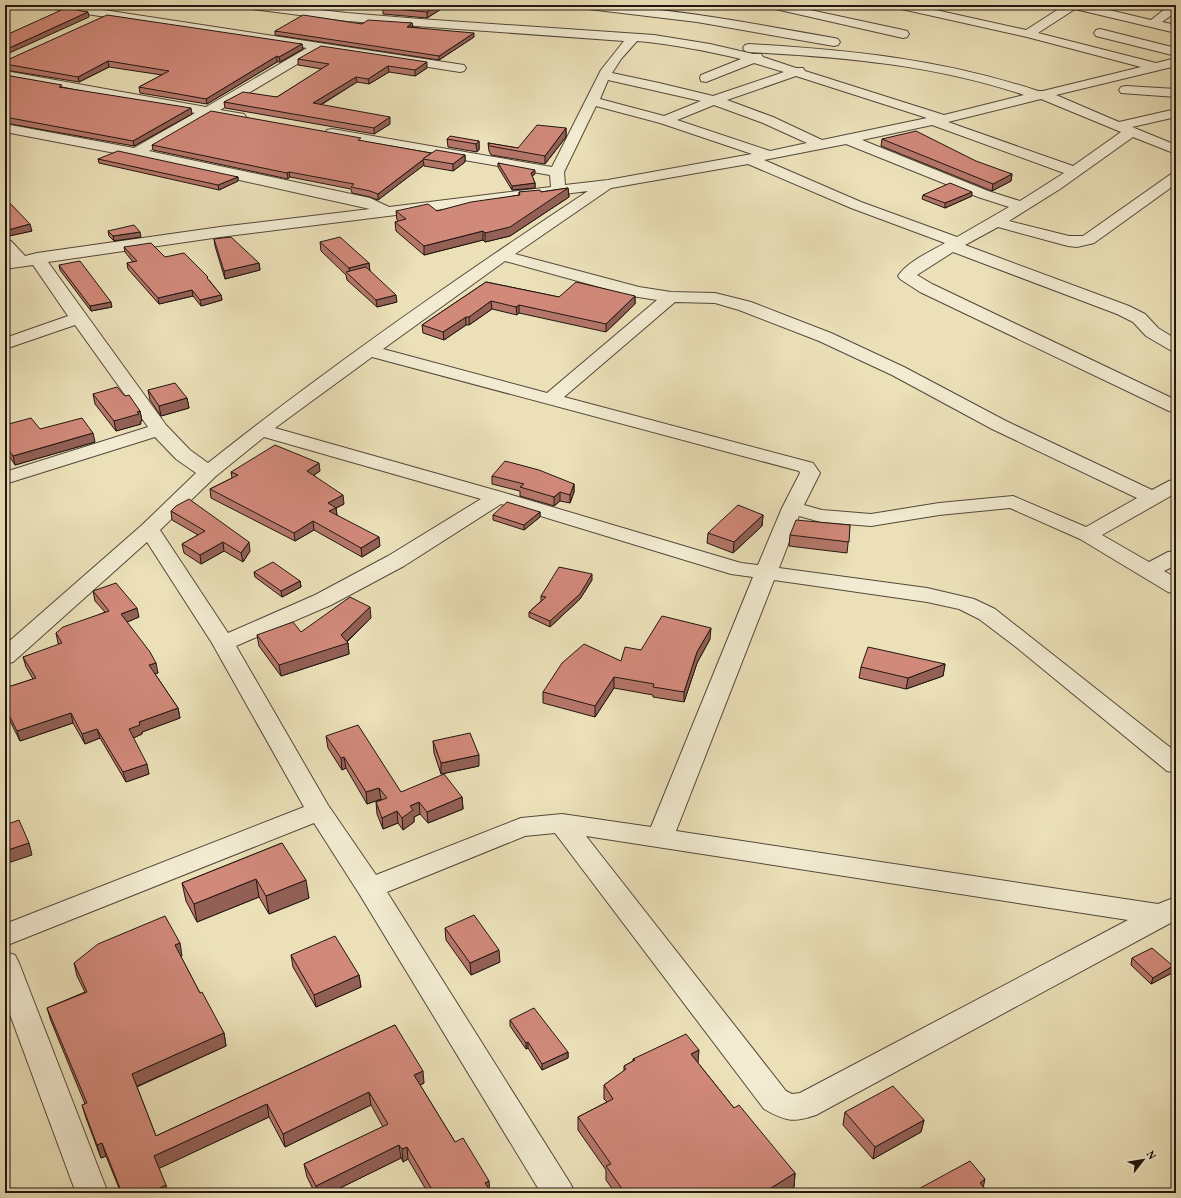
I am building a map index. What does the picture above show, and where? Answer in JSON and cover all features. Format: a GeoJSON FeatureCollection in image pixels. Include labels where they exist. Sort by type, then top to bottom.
{"type":"FeatureCollection","features":[{"type":"Feature","properties":{"kind":"street"},"geometry":{"type":"LineString","coordinates":[[48,5],[300,43],[316,40],[460,68]]}},
{"type":"Feature","properties":{"kind":"street"},"geometry":{"type":"LineString","coordinates":[[88,23],[125,5]]}},
{"type":"Feature","properties":{"kind":"street"},"geometry":{"type":"LineString","coordinates":[[245,5],[634,38],[657,38],[757,57]]}},
{"type":"Feature","properties":{"kind":"street"},"geometry":{"type":"LineString","coordinates":[[287,5],[350,15]]}},
{"type":"Feature","properties":{"kind":"street"},"geometry":{"type":"LineString","coordinates":[[580,5],[618,7],[697,18],[878,49],[920,65],[949,70],[1039,94],[1176,150]]}},
{"type":"Feature","properties":{"kind":"street"},"geometry":{"type":"LineString","coordinates":[[771,5],[903,34]]}},
{"type":"Feature","properties":{"kind":"street"},"geometry":{"type":"LineString","coordinates":[[897,5],[1028,34],[1155,67]]}},
{"type":"Feature","properties":{"kind":"street"},"geometry":{"type":"LineString","coordinates":[[1028,34],[1073,5],[1155,22],[1176,28]]}},
{"type":"Feature","properties":{"kind":"street"},"geometry":{"type":"LineString","coordinates":[[1155,22],[1176,6]]}},
{"type":"Feature","properties":{"kind":"street"},"geometry":{"type":"LineString","coordinates":[[657,38],[716,8]]}},
{"type":"Feature","properties":{"kind":"street"},"geometry":{"type":"LineString","coordinates":[[327,28],[350,15],[372,11],[657,38],[722,46],[878,49],[936,13]]}},
{"type":"Feature","properties":{"kind":"street"},"geometry":{"type":"LineString","coordinates":[[1100,33],[1176,52]]}},
{"type":"Feature","properties":{"kind":"street"},"geometry":{"type":"LineString","coordinates":[[559,190],[557,172],[605,76],[617,56],[634,38]]}},
{"type":"Feature","properties":{"kind":"street"},"geometry":{"type":"LineString","coordinates":[[136,153],[207,112],[316,40]]}},
{"type":"Feature","properties":{"kind":"street"},"geometry":{"type":"LineString","coordinates":[[722,46],[800,70],[942,119],[1075,172]]}},
{"type":"Feature","properties":{"kind":"street"},"geometry":{"type":"LineString","coordinates":[[706,78],[757,57]]}},
{"type":"Feature","properties":{"kind":"street"},"geometry":{"type":"LineString","coordinates":[[5,264],[29,259],[386,211],[608,184],[821,145],[942,119],[1039,94],[1176,62]]}},
{"type":"Feature","properties":{"kind":"street"},"geometry":{"type":"LineString","coordinates":[[665,120],[714,100],[800,70]]}},
{"type":"Feature","properties":{"kind":"street"},"geometry":{"type":"LineString","coordinates":[[5,75],[254,120]]}},
{"type":"Feature","properties":{"kind":"street"},"geometry":{"type":"LineString","coordinates":[[605,76],[638,82],[714,100],[793,131],[821,145]]}},
{"type":"Feature","properties":{"kind":"street"},"geometry":{"type":"LineString","coordinates":[[1126,90],[1176,93]]}},
{"type":"Feature","properties":{"kind":"street"},"geometry":{"type":"LineString","coordinates":[[593,101],[665,120],[769,155]]}},
{"type":"Feature","properties":{"kind":"street"},"geometry":{"type":"LineString","coordinates":[[1176,113],[1125,128],[1075,172],[1023,206],[917,266],[906,276],[907,278],[1176,406]]}},
{"type":"Feature","properties":{"kind":"street"},"geometry":{"type":"LineString","coordinates":[[5,128],[136,153],[370,203],[386,211]]}},
{"type":"Feature","properties":{"kind":"street"},"geometry":{"type":"LineString","coordinates":[[316,131],[557,172]]}},
{"type":"Feature","properties":{"kind":"street"},"geometry":{"type":"LineString","coordinates":[[847,139],[983,194],[1002,201],[1023,206]]}},
{"type":"Feature","properties":{"kind":"street"},"geometry":{"type":"LineString","coordinates":[[749,159],[856,205],[1123,310],[1139,318],[1152,332],[1176,346]]}},
{"type":"Feature","properties":{"kind":"street"},"geometry":{"type":"LineString","coordinates":[[996,222],[1068,241],[1077,242],[1088,240],[1176,177]]}},
{"type":"Feature","properties":{"kind":"street"},"geometry":{"type":"LineString","coordinates":[[5,657],[149,529],[209,472],[284,411],[370,351],[502,255],[608,184]]}},
{"type":"Feature","properties":{"kind":"street"},"geometry":{"type":"LineString","coordinates":[[5,244],[29,259],[78,318],[160,429],[191,462],[209,472]]}},
{"type":"Feature","properties":{"kind":"street"},"geometry":{"type":"LineString","coordinates":[[502,255],[614,286],[671,297],[715,298],[744,306],[825,337],[898,371],[999,425],[1153,498]]}},
{"type":"Feature","properties":{"kind":"street"},"geometry":{"type":"LineString","coordinates":[[551,399],[671,297]]}},
{"type":"Feature","properties":{"kind":"street"},"geometry":{"type":"LineString","coordinates":[[5,344],[78,318]]}},
{"type":"Feature","properties":{"kind":"street"},"geometry":{"type":"LineString","coordinates":[[370,351],[796,463],[806,467],[810,473],[792,508],[660,838]]}},
{"type":"Feature","properties":{"kind":"street"},"geometry":{"type":"LineString","coordinates":[[5,478],[160,429]]}},
{"type":"Feature","properties":{"kind":"street"},"geometry":{"type":"LineString","coordinates":[[261,430],[498,497],[739,569],[927,594],[966,604],[987,614],[1024,642],[1176,764]]}},
{"type":"Feature","properties":{"kind":"street"},"geometry":{"type":"LineString","coordinates":[[1087,535],[1176,485]]}},
{"type":"Feature","properties":{"kind":"street"},"geometry":{"type":"LineString","coordinates":[[223,643],[323,600],[396,561],[498,497]]}},
{"type":"Feature","properties":{"kind":"street"},"geometry":{"type":"LineString","coordinates":[[792,508],[821,516],[871,520],[939,509],[1013,502],[1087,535],[1176,587]]}},
{"type":"Feature","properties":{"kind":"street"},"geometry":{"type":"LineString","coordinates":[[149,529],[223,643],[319,811],[370,888],[559,1193]]}},
{"type":"Feature","properties":{"kind":"street"},"geometry":{"type":"LineString","coordinates":[[1148,571],[1176,557]]}},
{"type":"Feature","properties":{"kind":"street"},"geometry":{"type":"LineString","coordinates":[[5,935],[319,811]]}},
{"type":"Feature","properties":{"kind":"street"},"geometry":{"type":"LineString","coordinates":[[562,823],[775,1100],[789,1108],[805,1106],[1169,911]]}},
{"type":"Feature","properties":{"kind":"street"},"geometry":{"type":"LineString","coordinates":[[370,888],[521,826],[562,823],[1169,911]]}},
{"type":"Feature","properties":{"kind":"street"},"geometry":{"type":"LineString","coordinates":[[5,963],[92,1193]]}},
{"type":"Feature","properties":{"kind":"building"},"geometry":{"type":"Polygon","coordinates":[[[388,5],[437,5],[427,12],[383,8],[388,5]]]}},
{"type":"Feature","properties":{"kind":"building"},"geometry":{"type":"Polygon","coordinates":[[[66,8],[88,12],[5,50],[5,35],[66,8]]]}},
{"type":"Feature","properties":{"kind":"building"},"geometry":{"type":"Polygon","coordinates":[[[107,15],[302,44],[279,57],[277,56],[206,99],[139,87],[169,71],[108,61],[78,77],[5,64],[5,61],[107,15]]]}},
{"type":"Feature","properties":{"kind":"building"},"geometry":{"type":"Polygon","coordinates":[[[303,15],[362,24],[368,20],[412,23],[407,27],[474,33],[439,56],[275,31],[303,15]]]}},
{"type":"Feature","properties":{"kind":"building"},"geometry":{"type":"Polygon","coordinates":[[[321,46],[427,62],[415,70],[388,66],[368,79],[356,77],[313,103],[390,117],[374,128],[224,102],[243,92],[277,97],[329,64],[298,59],[321,46]]]}},
{"type":"Feature","properties":{"kind":"building"},"geometry":{"type":"Polygon","coordinates":[[[5,75],[62,85],[59,87],[191,108],[133,141],[5,117],[5,75]]]}},
{"type":"Feature","properties":{"kind":"building"},"geometry":{"type":"Polygon","coordinates":[[[211,111],[361,138],[358,140],[431,153],[378,194],[351,187],[354,184],[289,172],[287,173],[152,145],[211,111]]]}},
{"type":"Feature","properties":{"kind":"building"},"geometry":{"type":"Polygon","coordinates":[[[537,125],[566,128],[545,156],[490,146],[488,143],[518,148],[537,125]]]}},
{"type":"Feature","properties":{"kind":"building"},"geometry":{"type":"Polygon","coordinates":[[[916,131],[976,161],[1012,174],[993,184],[882,139],[916,131]]]}},
{"type":"Feature","properties":{"kind":"building"},"geometry":{"type":"Polygon","coordinates":[[[450,136],[479,141],[476,144],[447,139],[450,136]]]}},
{"type":"Feature","properties":{"kind":"building"},"geometry":{"type":"Polygon","coordinates":[[[436,150],[465,155],[453,164],[423,159],[436,150]]]}},
{"type":"Feature","properties":{"kind":"building"},"geometry":{"type":"Polygon","coordinates":[[[118,151],[238,177],[218,185],[98,159],[118,151]]]}},
{"type":"Feature","properties":{"kind":"building"},"geometry":{"type":"Polygon","coordinates":[[[498,163],[535,170],[531,173],[535,183],[512,186],[498,163]]]}},
{"type":"Feature","properties":{"kind":"building"},"geometry":{"type":"Polygon","coordinates":[[[950,183],[972,192],[945,203],[923,195],[950,183]]]}},
{"type":"Feature","properties":{"kind":"building"},"geometry":{"type":"Polygon","coordinates":[[[568,188],[510,227],[485,233],[483,231],[424,246],[395,222],[406,219],[396,211],[428,204],[437,211],[471,202],[520,195],[519,192],[540,190],[541,192],[568,188]]]}},
{"type":"Feature","properties":{"kind":"building"},"geometry":{"type":"Polygon","coordinates":[[[5,198],[30,224],[8,230],[5,227],[5,198]]]}},
{"type":"Feature","properties":{"kind":"building"},"geometry":{"type":"Polygon","coordinates":[[[134,225],[140,232],[113,236],[108,231],[134,225]]]}},
{"type":"Feature","properties":{"kind":"building"},"geometry":{"type":"Polygon","coordinates":[[[231,237],[259,263],[224,271],[214,239],[231,237]]]}},
{"type":"Feature","properties":{"kind":"building"},"geometry":{"type":"Polygon","coordinates":[[[340,237],[369,263],[349,268],[320,242],[340,237]]]}},
{"type":"Feature","properties":{"kind":"building"},"geometry":{"type":"Polygon","coordinates":[[[151,243],[165,257],[184,253],[208,277],[207,278],[221,295],[200,300],[192,290],[158,298],[127,263],[137,261],[124,247],[151,243]]]}},
{"type":"Feature","properties":{"kind":"building"},"geometry":{"type":"Polygon","coordinates":[[[80,261],[111,302],[90,306],[59,265],[80,261]]]}},
{"type":"Feature","properties":{"kind":"building"},"geometry":{"type":"Polygon","coordinates":[[[366,267],[396,295],[376,300],[346,272],[366,267]]]}},
{"type":"Feature","properties":{"kind":"building"},"geometry":{"type":"Polygon","coordinates":[[[486,282],[559,297],[576,282],[635,296],[606,324],[519,305],[516,307],[491,301],[469,317],[466,317],[443,332],[422,325],[486,282]]]}},
{"type":"Feature","properties":{"kind":"building"},"geometry":{"type":"Polygon","coordinates":[[[175,383],[187,398],[159,406],[148,390],[175,383]]]}},
{"type":"Feature","properties":{"kind":"building"},"geometry":{"type":"Polygon","coordinates":[[[117,387],[125,396],[129,395],[140,411],[137,412],[139,414],[114,421],[93,394],[117,387]]]}},
{"type":"Feature","properties":{"kind":"building"},"geometry":{"type":"Polygon","coordinates":[[[31,418],[40,429],[82,418],[93,433],[13,456],[5,445],[5,425],[31,418]]]}},
{"type":"Feature","properties":{"kind":"building"},"geometry":{"type":"Polygon","coordinates":[[[275,445],[319,463],[307,471],[343,495],[328,503],[336,508],[329,511],[379,537],[361,548],[313,521],[294,533],[210,489],[238,475],[231,472],[275,445]]]}},
{"type":"Feature","properties":{"kind":"building"},"geometry":{"type":"Polygon","coordinates":[[[505,461],[539,470],[574,484],[570,495],[560,492],[554,497],[520,487],[524,484],[492,476],[505,461]]]}},
{"type":"Feature","properties":{"kind":"building"},"geometry":{"type":"Polygon","coordinates":[[[189,499],[249,542],[241,553],[223,542],[200,555],[182,544],[205,531],[171,511],[176,506],[189,499]]]}},
{"type":"Feature","properties":{"kind":"building"},"geometry":{"type":"Polygon","coordinates":[[[507,502],[540,512],[524,525],[493,515],[507,502]]]}},
{"type":"Feature","properties":{"kind":"building"},"geometry":{"type":"Polygon","coordinates":[[[738,505],[763,515],[734,542],[708,533],[738,505]]]}},
{"type":"Feature","properties":{"kind":"building"},"geometry":{"type":"Polygon","coordinates":[[[796,520],[850,525],[849,542],[790,535],[796,520]]]}},
{"type":"Feature","properties":{"kind":"building"},"geometry":{"type":"Polygon","coordinates":[[[273,562],[300,581],[281,591],[254,572],[273,562]]]}},
{"type":"Feature","properties":{"kind":"building"},"geometry":{"type":"Polygon","coordinates":[[[559,567],[592,574],[580,594],[550,621],[529,612],[546,597],[541,596],[559,567]]]}},
{"type":"Feature","properties":{"kind":"building"},"geometry":{"type":"Polygon","coordinates":[[[116,583],[137,608],[121,614],[150,652],[156,663],[149,665],[178,708],[139,722],[140,725],[129,729],[147,764],[123,772],[97,729],[82,734],[71,713],[17,731],[5,707],[5,688],[36,678],[23,657],[62,643],[56,633],[63,627],[109,611],[93,591],[116,583]]]}},
{"type":"Feature","properties":{"kind":"building"},"geometry":{"type":"Polygon","coordinates":[[[350,597],[370,607],[341,635],[348,643],[279,665],[257,635],[293,622],[301,632],[350,597]]]}},
{"type":"Feature","properties":{"kind":"building"},"geometry":{"type":"Polygon","coordinates":[[[662,616],[711,628],[697,652],[684,692],[653,687],[654,684],[614,677],[595,706],[543,692],[562,663],[584,644],[621,661],[625,647],[641,650],[662,616]]]}},
{"type":"Feature","properties":{"kind":"building"},"geometry":{"type":"Polygon","coordinates":[[[868,647],[945,664],[908,678],[861,667],[868,647]]]}},
{"type":"Feature","properties":{"kind":"building"},"geometry":{"type":"Polygon","coordinates":[[[358,725],[401,792],[444,774],[462,797],[427,812],[419,802],[410,806],[413,810],[402,818],[397,811],[382,818],[376,802],[387,798],[379,788],[366,792],[344,757],[341,758],[326,736],[358,725]]]}},
{"type":"Feature","properties":{"kind":"building"},"geometry":{"type":"Polygon","coordinates":[[[470,733],[479,755],[441,763],[433,741],[470,733]]]}},
{"type":"Feature","properties":{"kind":"building"},"geometry":{"type":"Polygon","coordinates":[[[19,820],[29,843],[5,851],[5,825],[19,820]]]}},
{"type":"Feature","properties":{"kind":"building"},"geometry":{"type":"Polygon","coordinates":[[[282,843],[306,880],[266,896],[256,879],[194,904],[182,883],[282,843]]]}},
{"type":"Feature","properties":{"kind":"building"},"geometry":{"type":"Polygon","coordinates":[[[474,915],[499,950],[470,963],[445,928],[474,915]]]}},
{"type":"Feature","properties":{"kind":"building"},"geometry":{"type":"Polygon","coordinates":[[[165,916],[180,943],[175,945],[200,993],[202,992],[224,1033],[132,1074],[156,1136],[395,1025],[423,1071],[414,1075],[455,1142],[463,1138],[489,1181],[485,1183],[492,1193],[434,1193],[407,1147],[402,1149],[399,1145],[316,1186],[304,1164],[388,1124],[369,1092],[283,1134],[267,1104],[154,1156],[166,1185],[149,1193],[122,1193],[102,1143],[97,1145],[82,1105],[87,1103],[47,1008],[87,992],[74,963],[98,944],[165,916]]]}},
{"type":"Feature","properties":{"kind":"building"},"geometry":{"type":"Polygon","coordinates":[[[335,936],[359,975],[314,995],[291,955],[335,936]]]}},
{"type":"Feature","properties":{"kind":"building"},"geometry":{"type":"Polygon","coordinates":[[[1152,948],[1173,966],[1153,978],[1132,958],[1152,948]]]}},
{"type":"Feature","properties":{"kind":"building"},"geometry":{"type":"Polygon","coordinates":[[[534,1008],[568,1052],[542,1064],[528,1042],[526,1043],[510,1020],[534,1008]]]}},
{"type":"Feature","properties":{"kind":"building"},"geometry":{"type":"Polygon","coordinates":[[[686,1034],[699,1050],[691,1054],[734,1108],[739,1105],[795,1173],[763,1193],[625,1193],[606,1166],[611,1164],[578,1117],[613,1099],[604,1085],[626,1069],[624,1066],[635,1060],[633,1059],[686,1034]]]}},
{"type":"Feature","properties":{"kind":"building"},"geometry":{"type":"Polygon","coordinates":[[[893,1086],[924,1120],[875,1147],[845,1112],[893,1086]]]}},
{"type":"Feature","properties":{"kind":"building"},"geometry":{"type":"Polygon","coordinates":[[[970,1161],[985,1179],[980,1183],[989,1193],[913,1192],[970,1161]]]}},
{"type":"Feature","properties":{"kind":"building"},"geometry":{"type":"Polygon","coordinates":[[[1153,1188],[1158,1193],[1146,1193],[1153,1188]]]}}]}
